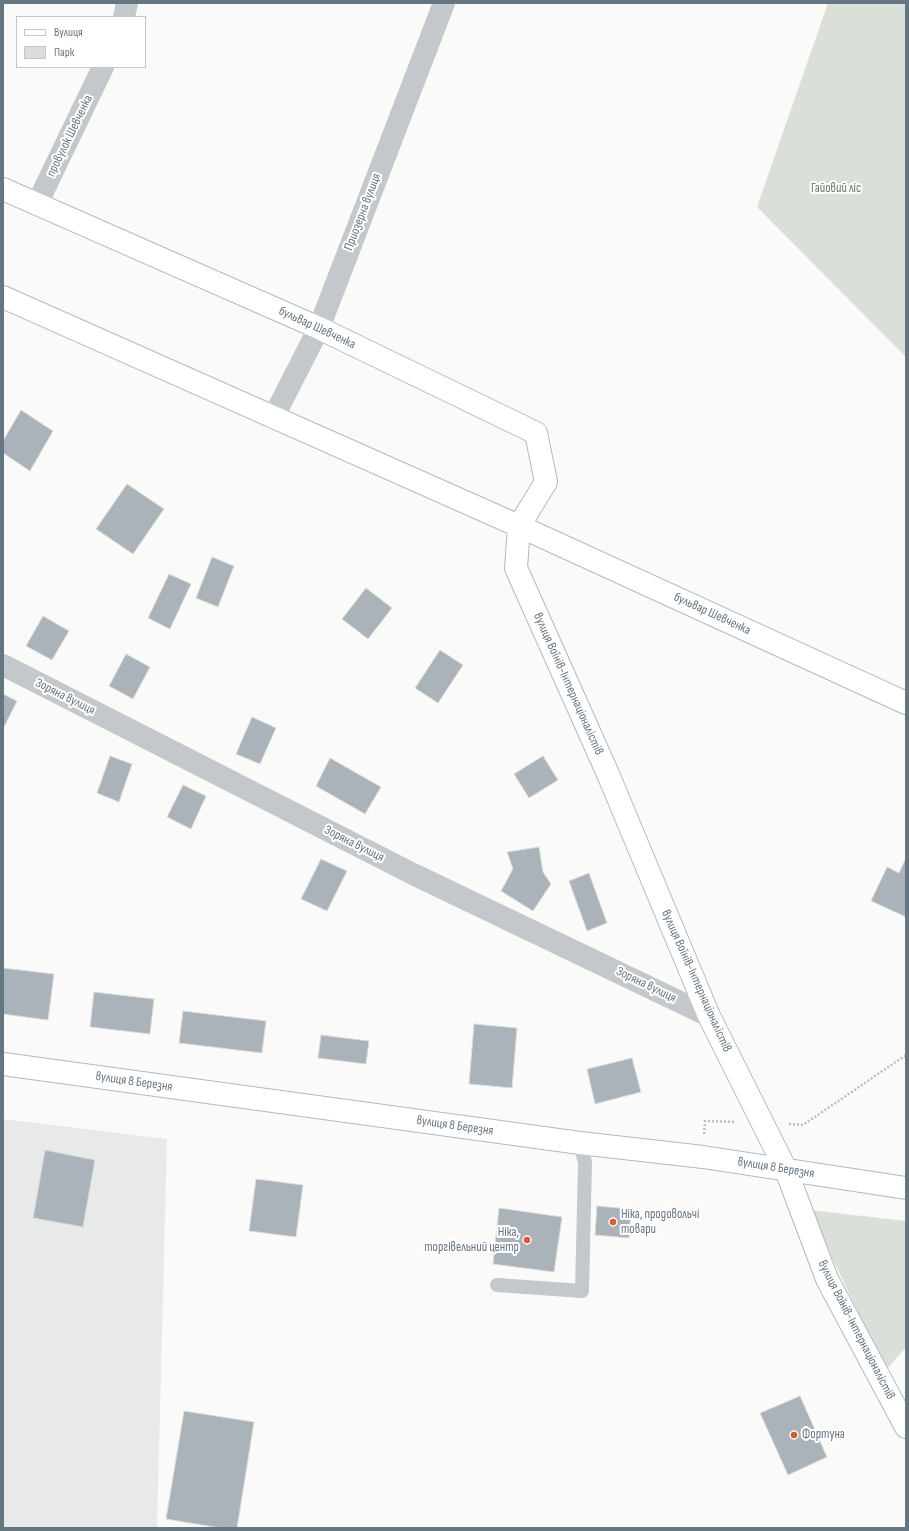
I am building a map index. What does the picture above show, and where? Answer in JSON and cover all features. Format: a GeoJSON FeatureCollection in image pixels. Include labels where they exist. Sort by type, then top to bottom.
{"type":"FeatureCollection","features":[{"type":"Feature","properties":{"kind":"street"},"geometry":{"type":"LineString","coordinates":[[124,16],[127,3]]}},
{"type":"Feature","properties":{"kind":"street","name":"Приозерна вулиця"},"geometry":{"type":"LineString","coordinates":[[273,418],[319,328],[444,3]]}},
{"type":"Feature","properties":{"kind":"street","name":"провулок Шевченка"},"geometry":{"type":"LineString","coordinates":[[37,204],[104,68]]}},
{"type":"Feature","properties":{"kind":"street","name":"бульвар Шевченка"},"geometry":{"type":"LineString","coordinates":[[3,189],[319,328],[536,433],[546,482],[519,526]]}},
{"type":"Feature","properties":{"kind":"street","name":"бульвар Шевченка"},"geometry":{"type":"LineString","coordinates":[[3,297],[519,526],[906,703]]}},
{"type":"Feature","properties":{"kind":"street","name":"вулиця Воїнів-Інтернаціоналістів"},"geometry":{"type":"LineString","coordinates":[[519,526],[516,568],[608,774],[709,1016],[786,1170],[827,1279],[906,1427]]}},
{"type":"Feature","properties":{"kind":"street","name":"Зоряна вулиця"},"geometry":{"type":"LineString","coordinates":[[3,666],[413,874],[709,1016]]}},
{"type":"Feature","properties":{"kind":"street","name":"вулиця 8 Березня"},"geometry":{"type":"LineString","coordinates":[[3,1064],[580,1143],[703,1157],[906,1188]]}},
{"type":"Feature","properties":{"kind":"lane"},"geometry":{"type":"LineString","coordinates":[[497,1285],[582,1291],[585,1163],[580,1143]]}},
{"type":"Feature","properties":{"kind":"shaded area"},"geometry":{"type":"Polygon","coordinates":[[[3,1119],[167,1139],[157,1528],[3,1528],[3,1119]]]}},
{"type":"Feature","properties":{"kind":"green space","name":"Гайовий ліс"},"geometry":{"type":"Polygon","coordinates":[[[828,3],[906,3],[906,357],[757,207],[828,3]]]}},
{"type":"Feature","properties":{"kind":"green space"},"geometry":{"type":"Polygon","coordinates":[[[809,1210],[906,1221],[906,1347],[886,1370],[809,1210]]]}},
{"type":"Feature","properties":{"kind":"building"},"geometry":{"type":"Polygon","coordinates":[[[21,410],[53,431],[30,471],[3,453],[3,441],[21,410]]]}},
{"type":"Feature","properties":{"kind":"building"},"geometry":{"type":"Polygon","coordinates":[[[127,484],[164,509],[133,554],[96,529],[127,484]]]}},
{"type":"Feature","properties":{"kind":"building"},"geometry":{"type":"Polygon","coordinates":[[[212,557],[234,566],[218,607],[196,598],[212,557]]]}},
{"type":"Feature","properties":{"kind":"building"},"geometry":{"type":"Polygon","coordinates":[[[169,574],[191,584],[170,629],[148,618],[169,574]]]}},
{"type":"Feature","properties":{"kind":"building"},"geometry":{"type":"Polygon","coordinates":[[[366,588],[392,608],[368,639],[342,619],[366,588]]]}},
{"type":"Feature","properties":{"kind":"building"},"geometry":{"type":"Polygon","coordinates":[[[43,616],[69,631],[52,660],[26,646],[43,616]]]}},
{"type":"Feature","properties":{"kind":"building"},"geometry":{"type":"Polygon","coordinates":[[[440,650],[463,665],[438,703],[415,688],[440,650]]]}},
{"type":"Feature","properties":{"kind":"building"},"geometry":{"type":"Polygon","coordinates":[[[126,654],[150,667],[133,699],[109,686],[126,654]]]}},
{"type":"Feature","properties":{"kind":"building"},"geometry":{"type":"Polygon","coordinates":[[[3,694],[17,701],[3,729],[3,694]]]}},
{"type":"Feature","properties":{"kind":"building"},"geometry":{"type":"Polygon","coordinates":[[[252,717],[276,728],[260,764],[236,754],[252,717]]]}},
{"type":"Feature","properties":{"kind":"building"},"geometry":{"type":"Polygon","coordinates":[[[110,756],[132,764],[119,802],[97,793],[110,756]]]}},
{"type":"Feature","properties":{"kind":"building"},"geometry":{"type":"Polygon","coordinates":[[[543,756],[558,780],[529,798],[514,774],[543,756]]]}},
{"type":"Feature","properties":{"kind":"building"},"geometry":{"type":"Polygon","coordinates":[[[330,758],[381,787],[365,814],[316,786],[330,758]]]}},
{"type":"Feature","properties":{"kind":"building"},"geometry":{"type":"Polygon","coordinates":[[[183,785],[206,796],[191,829],[167,817],[183,785]]]}},
{"type":"Feature","properties":{"kind":"building"},"geometry":{"type":"Polygon","coordinates":[[[539,847],[543,872],[551,884],[533,911],[501,891],[513,869],[507,852],[539,847]]]}},
{"type":"Feature","properties":{"kind":"building"},"geometry":{"type":"Polygon","coordinates":[[[906,858],[906,917],[871,901],[887,867],[899,873],[906,858]]]}},
{"type":"Feature","properties":{"kind":"building"},"geometry":{"type":"Polygon","coordinates":[[[321,859],[347,871],[327,911],[301,899],[321,859]]]}},
{"type":"Feature","properties":{"kind":"building"},"geometry":{"type":"Polygon","coordinates":[[[589,873],[607,923],[587,931],[569,881],[589,873]]]}},
{"type":"Feature","properties":{"kind":"building"},"geometry":{"type":"Polygon","coordinates":[[[3,968],[54,974],[48,1020],[3,1014],[3,968]]]}},
{"type":"Feature","properties":{"kind":"building"},"geometry":{"type":"Polygon","coordinates":[[[94,992],[154,999],[150,1034],[90,1027],[94,992]]]}},
{"type":"Feature","properties":{"kind":"building"},"geometry":{"type":"Polygon","coordinates":[[[183,1011],[266,1021],[262,1053],[179,1043],[183,1011]]]}},
{"type":"Feature","properties":{"kind":"building"},"geometry":{"type":"Polygon","coordinates":[[[474,1024],[517,1028],[512,1088],[469,1084],[474,1024]]]}},
{"type":"Feature","properties":{"kind":"building"},"geometry":{"type":"Polygon","coordinates":[[[321,1035],[369,1041],[366,1064],[318,1058],[321,1035]]]}},
{"type":"Feature","properties":{"kind":"building"},"geometry":{"type":"Polygon","coordinates":[[[632,1058],[641,1092],[595,1104],[587,1069],[632,1058]]]}},
{"type":"Feature","properties":{"kind":"building"},"geometry":{"type":"Polygon","coordinates":[[[45,1150],[95,1160],[83,1227],[33,1218],[45,1150]]]}},
{"type":"Feature","properties":{"kind":"building"},"geometry":{"type":"Polygon","coordinates":[[[256,1179],[303,1185],[296,1237],[249,1231],[256,1179]]]}},
{"type":"Feature","properties":{"kind":"building","name":"Ніка, продовольчі товари"},"geometry":{"type":"Polygon","coordinates":[[[597,1206],[631,1209],[629,1238],[595,1235],[597,1206]]]}},
{"type":"Feature","properties":{"kind":"building","name":"Ніка, торгівельний центр"},"geometry":{"type":"Polygon","coordinates":[[[499,1208],[562,1217],[554,1272],[493,1264],[499,1208]]]}},
{"type":"Feature","properties":{"kind":"building","name":"Фортуна"},"geometry":{"type":"Polygon","coordinates":[[[800,1396],[827,1457],[788,1475],[760,1413],[800,1396]]]}},
{"type":"Feature","properties":{"kind":"building"},"geometry":{"type":"Polygon","coordinates":[[[184,1411],[254,1422],[237,1528],[220,1528],[166,1519],[184,1411]]]}},
{"type":"Feature","properties":{"kind":"place","name":"Ніка, продовольчі товари"},"geometry":{"type":"Point","coordinates":[613,1222]}},
{"type":"Feature","properties":{"kind":"place","name":"Ніка, торгівельний центр"},"geometry":{"type":"Point","coordinates":[527,1240]}},
{"type":"Feature","properties":{"kind":"place","name":"Фортуна"},"geometry":{"type":"Point","coordinates":[794,1435]}}]}
